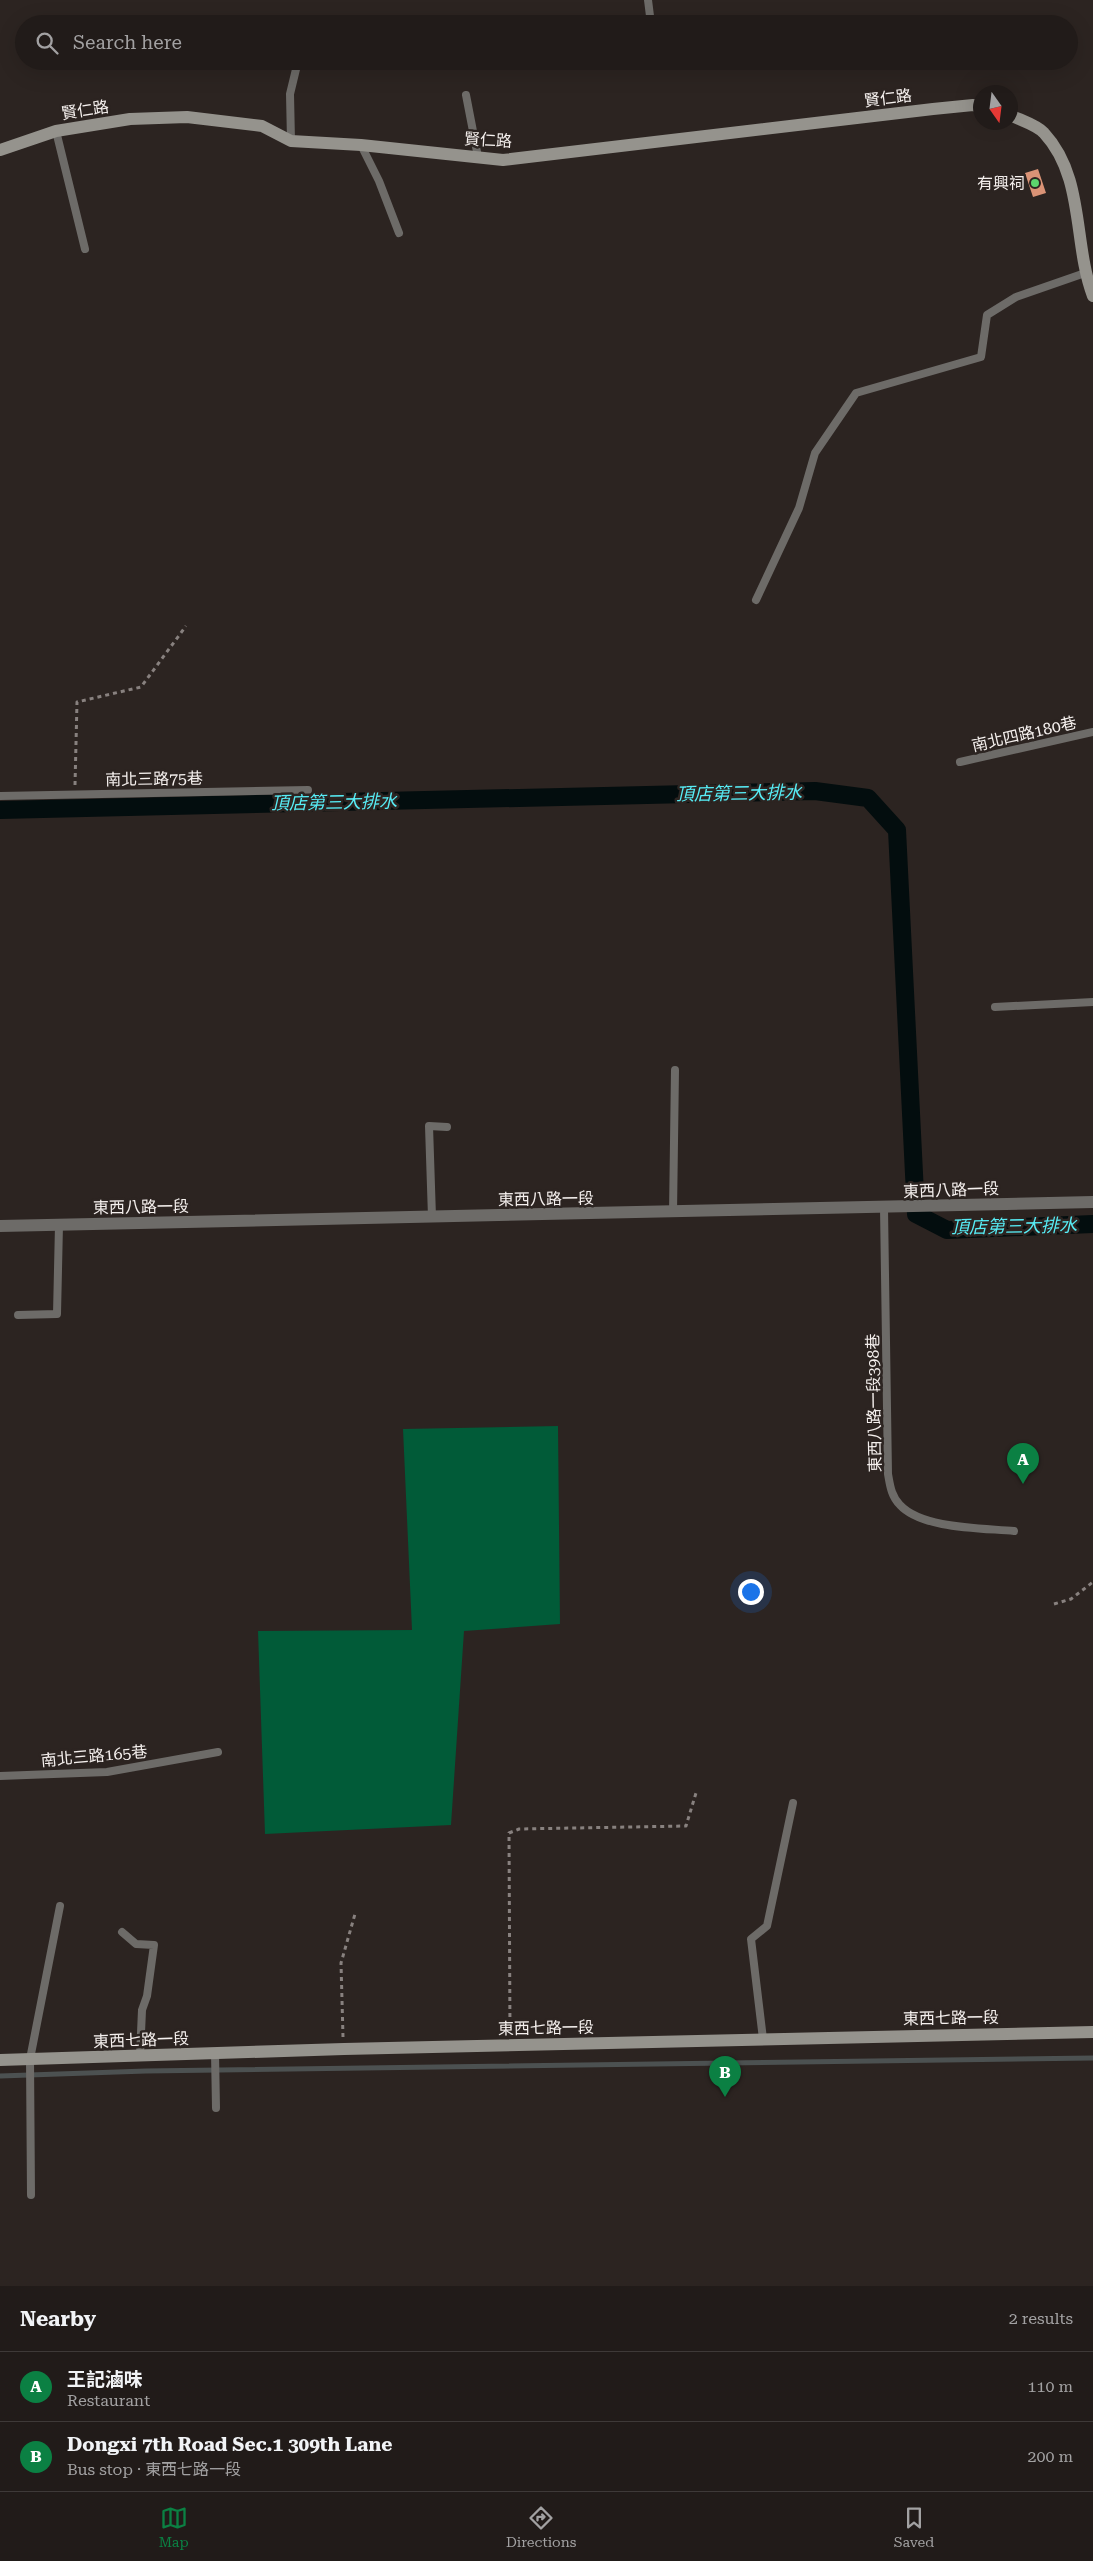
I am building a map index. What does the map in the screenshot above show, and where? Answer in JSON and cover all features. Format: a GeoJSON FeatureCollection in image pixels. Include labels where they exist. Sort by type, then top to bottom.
{"type":"FeatureCollection","features":[{"type":"Feature","properties":{"kind":"street","name":"賢仁路"},"geometry":{"type":"LineString","coordinates":[[0,150],[56,131],[130,119],[187,117],[262,126],[290,141],[362,145],[503,160],[973,105]]}},
{"type":"Feature","properties":{"kind":"street"},"geometry":{"type":"LineString","coordinates":[[1018,119],[1043,132],[1065,164],[1076,211],[1085,273],[1093,296]]}},
{"type":"Feature","properties":{"kind":"street","name":"東西八路一段"},"geometry":{"type":"LineString","coordinates":[[0,1226],[1093,1202]]}},
{"type":"Feature","properties":{"kind":"street","name":"東西七路一段"},"geometry":{"type":"LineString","coordinates":[[0,2060],[344,2049],[1093,2032]]}},
{"type":"Feature","properties":{"kind":"lane"},"geometry":{"type":"LineString","coordinates":[[648,0],[650,15]]}},
{"type":"Feature","properties":{"kind":"lane"},"geometry":{"type":"LineString","coordinates":[[290,141],[290,94],[296,70]]}},
{"type":"Feature","properties":{"kind":"lane"},"geometry":{"type":"LineString","coordinates":[[466,95],[478,157]]}},
{"type":"Feature","properties":{"kind":"lane"},"geometry":{"type":"LineString","coordinates":[[56,131],[85,248]]}},
{"type":"Feature","properties":{"kind":"lane"},"geometry":{"type":"LineString","coordinates":[[362,145],[379,181],[399,233]]}},
{"type":"Feature","properties":{"kind":"lane"},"geometry":{"type":"LineString","coordinates":[[756,600],[799,508],[815,453],[856,393],[981,357],[987,315],[1016,297],[1085,273]]}},
{"type":"Feature","properties":{"kind":"lane","name":"南北四路180巷"},"geometry":{"type":"LineString","coordinates":[[960,762],[1093,732]]}},
{"type":"Feature","properties":{"kind":"lane","name":"南北三路75巷"},"geometry":{"type":"LineString","coordinates":[[0,796],[308,790]]}},
{"type":"Feature","properties":{"kind":"lane"},"geometry":{"type":"LineString","coordinates":[[995,1007],[1093,1002]]}},
{"type":"Feature","properties":{"kind":"lane"},"geometry":{"type":"LineString","coordinates":[[673,1212],[675,1070]]}},
{"type":"Feature","properties":{"kind":"lane"},"geometry":{"type":"LineString","coordinates":[[432,1218],[428,1126],[447,1128]]}},
{"type":"Feature","properties":{"kind":"lane","name":"東西八路一段398巷"},"geometry":{"type":"LineString","coordinates":[[884,1208],[888,1474],[892,1493],[900,1506],[926,1521],[1014,1531]]}},
{"type":"Feature","properties":{"kind":"lane"},"geometry":{"type":"LineString","coordinates":[[18,1315],[57,1314],[59,1225]]}},
{"type":"Feature","properties":{"kind":"lane","name":"南北三路165巷"},"geometry":{"type":"LineString","coordinates":[[0,1776],[107,1772],[218,1752]]}},
{"type":"Feature","properties":{"kind":"lane"},"geometry":{"type":"LineString","coordinates":[[762,2039],[751,1939],[767,1926],[793,1803]]}},
{"type":"Feature","properties":{"kind":"lane"},"geometry":{"type":"LineString","coordinates":[[31,2194],[30,2059],[60,1906]]}},
{"type":"Feature","properties":{"kind":"lane"},"geometry":{"type":"LineString","coordinates":[[122,1932],[136,1944],[154,1945],[147,1996],[142,2010],[140,2056]]}},
{"type":"Feature","properties":{"kind":"lane"},"geometry":{"type":"LineString","coordinates":[[215,2053],[216,2108]]}},
{"type":"Feature","properties":{"kind":"path"},"geometry":{"type":"LineString","coordinates":[[75,794],[78,702],[141,688],[186,626]]}},
{"type":"Feature","properties":{"kind":"path"},"geometry":{"type":"LineString","coordinates":[[1054,1604],[1071,1599],[1093,1582]]}},
{"type":"Feature","properties":{"kind":"path"},"geometry":{"type":"LineString","coordinates":[[510,2045],[509,1833],[519,1829],[686,1826],[696,1793]]}},
{"type":"Feature","properties":{"kind":"path"},"geometry":{"type":"LineString","coordinates":[[344,2049],[341,1963],[355,1914]]}},
{"type":"Feature","properties":{"kind":"green space"},"geometry":{"type":"Polygon","coordinates":[[[558,1426],[560,1624],[464,1631],[451,1825],[265,1834],[258,1631],[412,1630],[403,1429],[558,1426]]]}},
{"type":"Feature","properties":{"kind":"building","name":"有興祠"},"geometry":{"type":"Polygon","coordinates":[[[1038,169],[1046,193],[1033,197],[1025,173],[1038,169]]]}},
{"type":"Feature","properties":{"kind":"waterway","name":"頂店第三大排水"},"geometry":{"type":"LineString","coordinates":[[0,810],[815,791],[868,798],[897,830],[916,1214],[947,1230],[1093,1224]]}},
{"type":"Feature","properties":{"kind":"waterway"},"geometry":{"type":"LineString","coordinates":[[0,2076],[146,2071],[1093,2058]]}},
{"type":"Feature","properties":{"kind":"place","name":"有興祠"},"geometry":{"type":"Point","coordinates":[1035,183]}},
{"type":"Feature","properties":{"kind":"place","name":"王記滷味"},"geometry":{"type":"Point","coordinates":[1023,1484]}},
{"type":"Feature","properties":{"kind":"place","name":"Dongxi 7th Road Sec.1 309th Lane"},"geometry":{"type":"Point","coordinates":[725,2097]}}]}
